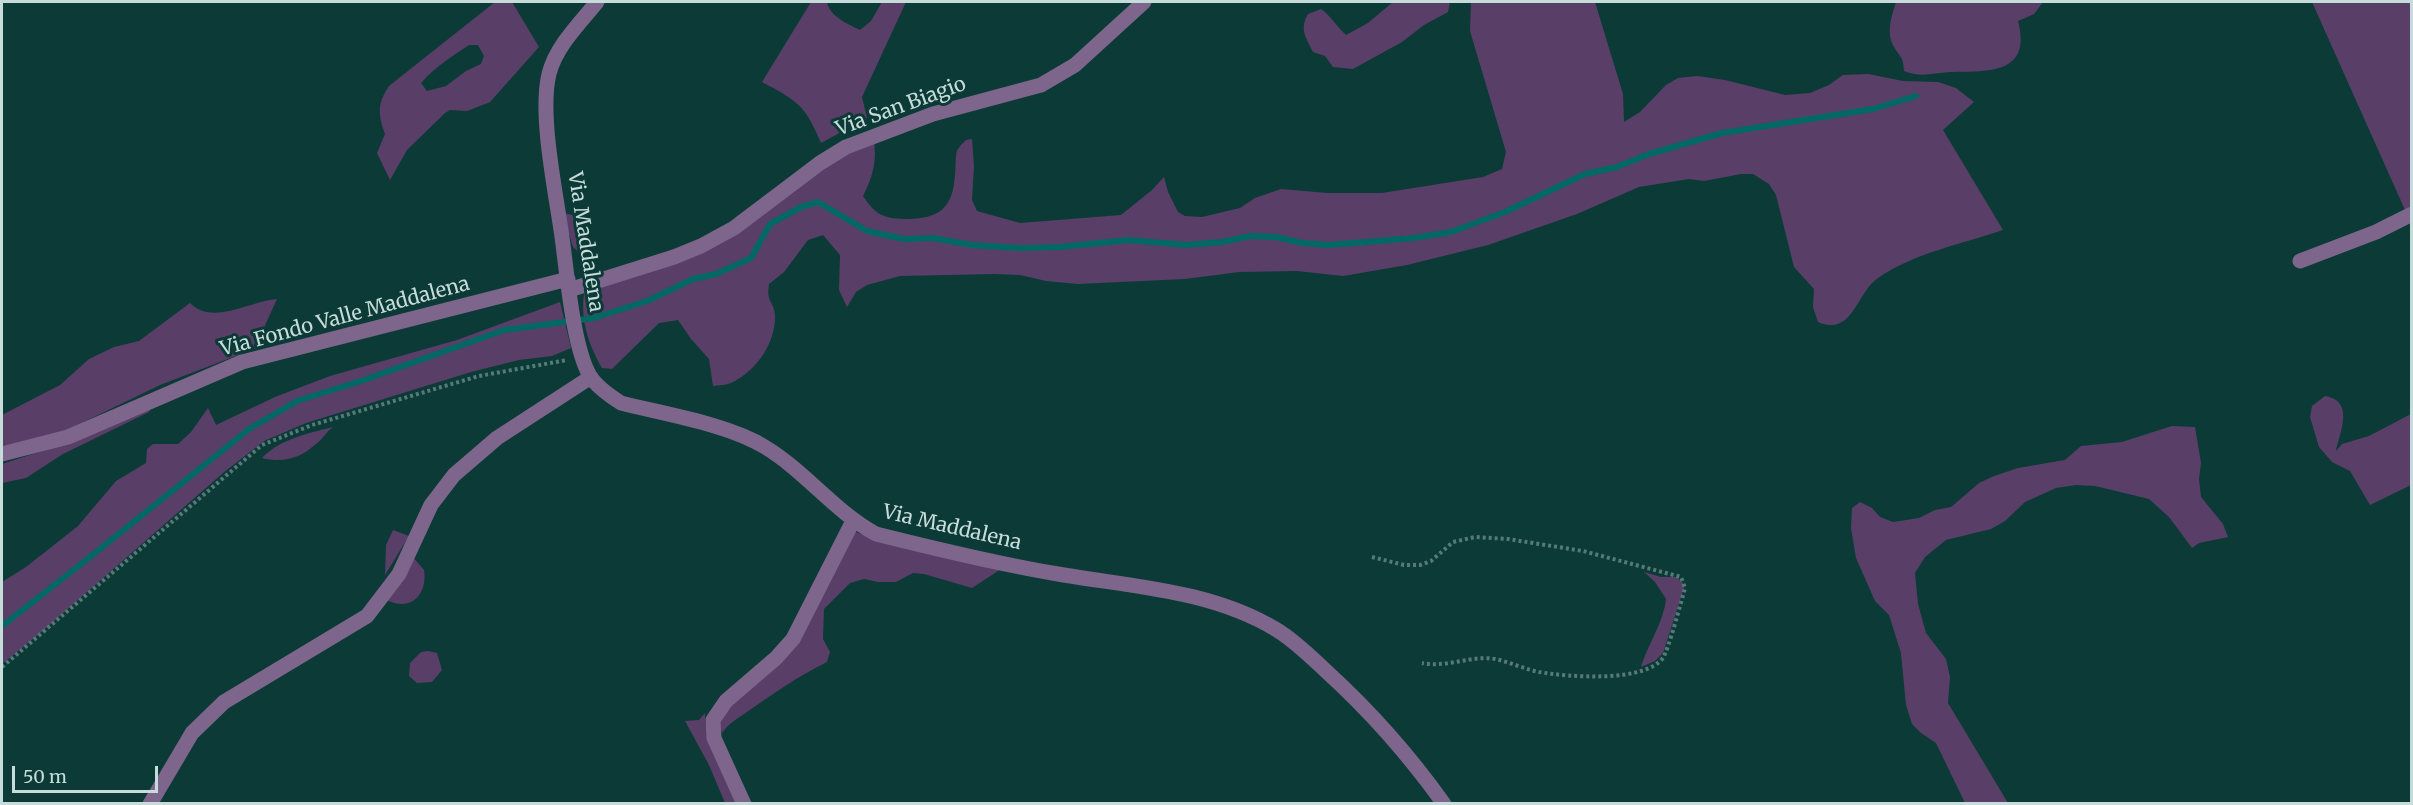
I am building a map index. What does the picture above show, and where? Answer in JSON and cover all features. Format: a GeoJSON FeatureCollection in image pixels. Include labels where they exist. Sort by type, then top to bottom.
{"type":"FeatureCollection","features":[{"type":"Feature","properties":{"kind":"street","name":"Via Maddalena"},"geometry":{"type":"LineString","coordinates":[[597,2],[559,49],[549,74],[547,105],[549,143],[569,289],[582,358],[591,377],[607,394],[621,403],[736,433],[763,446],[808,480],[853,521],[876,534],[1056,574],[1203,598],[1253,617],[1278,631],[1301,648],[1362,703],[1419,769],[1444,804]]}},
{"type":"Feature","properties":{"kind":"street","name":"Via San Biagio"},"geometry":{"type":"LineString","coordinates":[[569,289],[674,257],[701,246],[734,228],[820,163],[846,147],[933,114],[1041,85],[1075,65],[1144,2]]}},
{"type":"Feature","properties":{"kind":"street"},"geometry":{"type":"LineString","coordinates":[[2300,261],[2376,232],[2412,214]]}},
{"type":"Feature","properties":{"kind":"street","name":"Via Fondo Valle Maddalena"},"geometry":{"type":"LineString","coordinates":[[2,454],[68,437],[242,362],[569,289]]}},
{"type":"Feature","properties":{"kind":"street"},"geometry":{"type":"LineString","coordinates":[[150,804],[192,733],[224,702],[367,616],[399,574],[431,505],[453,475],[497,438],[591,377]]}},
{"type":"Feature","properties":{"kind":"street"},"geometry":{"type":"LineString","coordinates":[[744,804],[714,738],[713,720],[726,701],[776,658],[793,639],[853,521]]}},
{"type":"Feature","properties":{"kind":"path"},"geometry":{"type":"LineString","coordinates":[[2,667],[262,446],[312,425],[479,376],[582,358]]}},
{"type":"Feature","properties":{"kind":"path"},"geometry":{"type":"LineString","coordinates":[[1372,557],[1404,565],[1420,566],[1431,561],[1453,542],[1475,537],[1508,539],[1583,551],[1632,566],[1673,574],[1681,577],[1685,588],[1665,656],[1657,664],[1641,671],[1624,675],[1566,676],[1523,669],[1495,659],[1480,658],[1432,665],[1422,663]]}},
{"type":"Feature","properties":{"kind":"shaded area"},"geometry":{"type":"Polygon","coordinates":[[[495,2],[512,2],[539,47],[490,102],[467,111],[450,110],[445,113],[407,150],[390,180],[377,153],[385,134],[380,115],[382,98],[389,86],[495,2]],[[469,45],[432,72],[421,83],[427,91],[446,86],[466,71],[481,64],[484,56],[478,45],[469,45]]]}},
{"type":"Feature","properties":{"kind":"shaded area"},"geometry":{"type":"Polygon","coordinates":[[[811,2],[827,2],[835,15],[860,30],[871,21],[882,2],[906,2],[862,97],[867,118],[821,143],[810,120],[799,105],[762,82],[811,2]]]}},
{"type":"Feature","properties":{"kind":"shaded area"},"geometry":{"type":"Polygon","coordinates":[[[1393,2],[1450,2],[1448,12],[1424,25],[1402,42],[1353,69],[1333,67],[1325,56],[1313,52],[1304,29],[1308,14],[1321,9],[1346,35],[1368,23],[1393,2]]]}},
{"type":"Feature","properties":{"kind":"shaded area"},"geometry":{"type":"Polygon","coordinates":[[[1471,2],[1595,2],[1623,94],[1624,122],[1640,112],[1666,85],[1678,78],[1697,76],[1725,80],[1785,95],[1810,93],[1829,85],[1843,75],[1868,74],[1903,81],[1938,82],[1956,88],[1974,102],[1943,130],[2003,230],[1939,250],[1892,269],[1871,285],[1847,319],[1839,324],[1830,325],[1818,322],[1813,307],[1814,289],[1794,267],[1776,195],[1769,184],[1753,174],[1704,181],[1689,179],[1639,187],[1577,214],[1488,245],[1407,265],[1343,276],[1297,271],[1239,272],[1185,279],[1078,284],[1046,281],[1020,275],[900,276],[867,285],[856,292],[847,307],[839,290],[840,255],[823,235],[808,240],[784,272],[769,284],[769,298],[775,315],[772,335],[757,363],[731,383],[713,386],[709,359],[678,320],[659,323],[612,369],[602,368],[593,349],[584,320],[585,289],[675,260],[873,137],[874,167],[863,196],[880,214],[897,219],[927,217],[942,210],[954,186],[957,151],[966,140],[972,139],[974,166],[972,200],[977,211],[1020,223],[1121,215],[1164,177],[1168,192],[1178,212],[1185,216],[1202,217],[1240,208],[1255,198],[1281,189],[1327,193],[1382,193],[1483,177],[1502,169],[1506,152],[1470,31],[1471,2]]]}},
{"type":"Feature","properties":{"kind":"shaded area"},"geometry":{"type":"Polygon","coordinates":[[[1896,2],[2043,2],[2034,14],[2018,21],[2021,39],[2019,52],[2013,61],[1992,70],[1922,75],[1904,71],[1902,58],[1891,40],[1890,24],[1896,2]]]}},
{"type":"Feature","properties":{"kind":"shaded area"},"geometry":{"type":"Polygon","coordinates":[[[2312,2],[2411,2],[2412,205],[2405,210],[2312,2]]]}},
{"type":"Feature","properties":{"kind":"shaded area"},"geometry":{"type":"Polygon","coordinates":[[[563,213],[577,216],[586,258],[573,247],[563,213]]]}},
{"type":"Feature","properties":{"kind":"shaded area"},"geometry":{"type":"Polygon","coordinates":[[[277,299],[262,332],[264,345],[160,385],[63,432],[2,450],[2,415],[60,385],[89,359],[114,347],[139,341],[190,303],[199,310],[220,312],[277,299]]]}},
{"type":"Feature","properties":{"kind":"shaded area"},"geometry":{"type":"Polygon","coordinates":[[[560,302],[571,348],[552,356],[519,360],[471,372],[306,423],[264,441],[223,473],[2,664],[2,582],[26,567],[78,526],[116,481],[146,463],[147,449],[153,444],[178,444],[191,432],[208,408],[216,425],[275,397],[330,376],[457,340],[560,302]]]}},
{"type":"Feature","properties":{"kind":"shaded area"},"geometry":{"type":"Polygon","coordinates":[[[2325,396],[2340,404],[2343,411],[2336,451],[2342,444],[2369,436],[2411,414],[2411,485],[2370,505],[2350,471],[2332,462],[2319,447],[2310,417],[2312,406],[2325,396]]]}},
{"type":"Feature","properties":{"kind":"shaded area"},"geometry":{"type":"Polygon","coordinates":[[[152,405],[149,412],[63,454],[26,478],[2,483],[2,464],[58,446],[152,405]]]}},
{"type":"Feature","properties":{"kind":"shaded area"},"geometry":{"type":"Polygon","coordinates":[[[2172,426],[2195,427],[2201,463],[2199,479],[2201,497],[2223,524],[2228,537],[2199,543],[2192,548],[2169,517],[2149,499],[2095,486],[2076,485],[2056,488],[2025,502],[2005,521],[1991,529],[1946,540],[1925,557],[1915,573],[1918,604],[1926,633],[1946,659],[1950,677],[1948,703],[2008,803],[1965,803],[1936,743],[1912,724],[1906,705],[1901,653],[1889,615],[1875,601],[1856,558],[1851,528],[1852,508],[1860,502],[1872,508],[1880,517],[1893,522],[1919,518],[1935,510],[1951,507],[1979,483],[1994,476],[2018,468],[2065,460],[2081,446],[2122,442],[2172,426]]]}},
{"type":"Feature","properties":{"kind":"shaded area"},"geometry":{"type":"Polygon","coordinates":[[[333,427],[310,449],[297,456],[284,460],[262,458],[286,441],[333,427]]]}},
{"type":"Feature","properties":{"kind":"shaded area"},"geometry":{"type":"Polygon","coordinates":[[[393,530],[409,536],[385,575],[386,545],[393,530]]]}},
{"type":"Feature","properties":{"kind":"shaded area"},"geometry":{"type":"Polygon","coordinates":[[[851,530],[868,537],[1004,567],[972,588],[913,573],[896,582],[864,579],[850,583],[824,609],[823,639],[830,652],[827,662],[806,673],[733,721],[722,733],[718,716],[796,639],[851,530]]]}},
{"type":"Feature","properties":{"kind":"shaded area"},"geometry":{"type":"Polygon","coordinates":[[[412,556],[424,570],[423,587],[420,594],[415,600],[402,604],[385,599],[412,556]]]}},
{"type":"Feature","properties":{"kind":"shaded area"},"geometry":{"type":"Polygon","coordinates":[[[1644,572],[1661,577],[1676,577],[1683,583],[1684,588],[1663,653],[1655,661],[1641,667],[1662,617],[1666,599],[1655,582],[1644,572]]]}},
{"type":"Feature","properties":{"kind":"shaded area"},"geometry":{"type":"Polygon","coordinates":[[[421,652],[437,653],[442,670],[432,682],[417,683],[409,676],[410,663],[421,652]]]}},
{"type":"Feature","properties":{"kind":"shaded area"},"geometry":{"type":"Polygon","coordinates":[[[705,713],[712,750],[741,803],[725,803],[709,765],[685,721],[699,720],[705,713]]]}},
{"type":"Feature","properties":{"kind":"waterway"},"geometry":{"type":"LineString","coordinates":[[2,626],[249,429],[297,401],[361,381],[504,330],[594,318],[647,301],[693,279],[716,274],[751,258],[770,224],[801,207],[818,202],[867,231],[904,239],[933,238],[972,245],[1018,248],[1060,247],[1128,240],[1187,245],[1222,242],[1250,236],[1276,237],[1302,243],[1329,245],[1414,238],[1451,232],[1505,212],[1585,174],[1617,167],[1649,154],[1722,133],[1873,109],[1916,96]]}}]}
